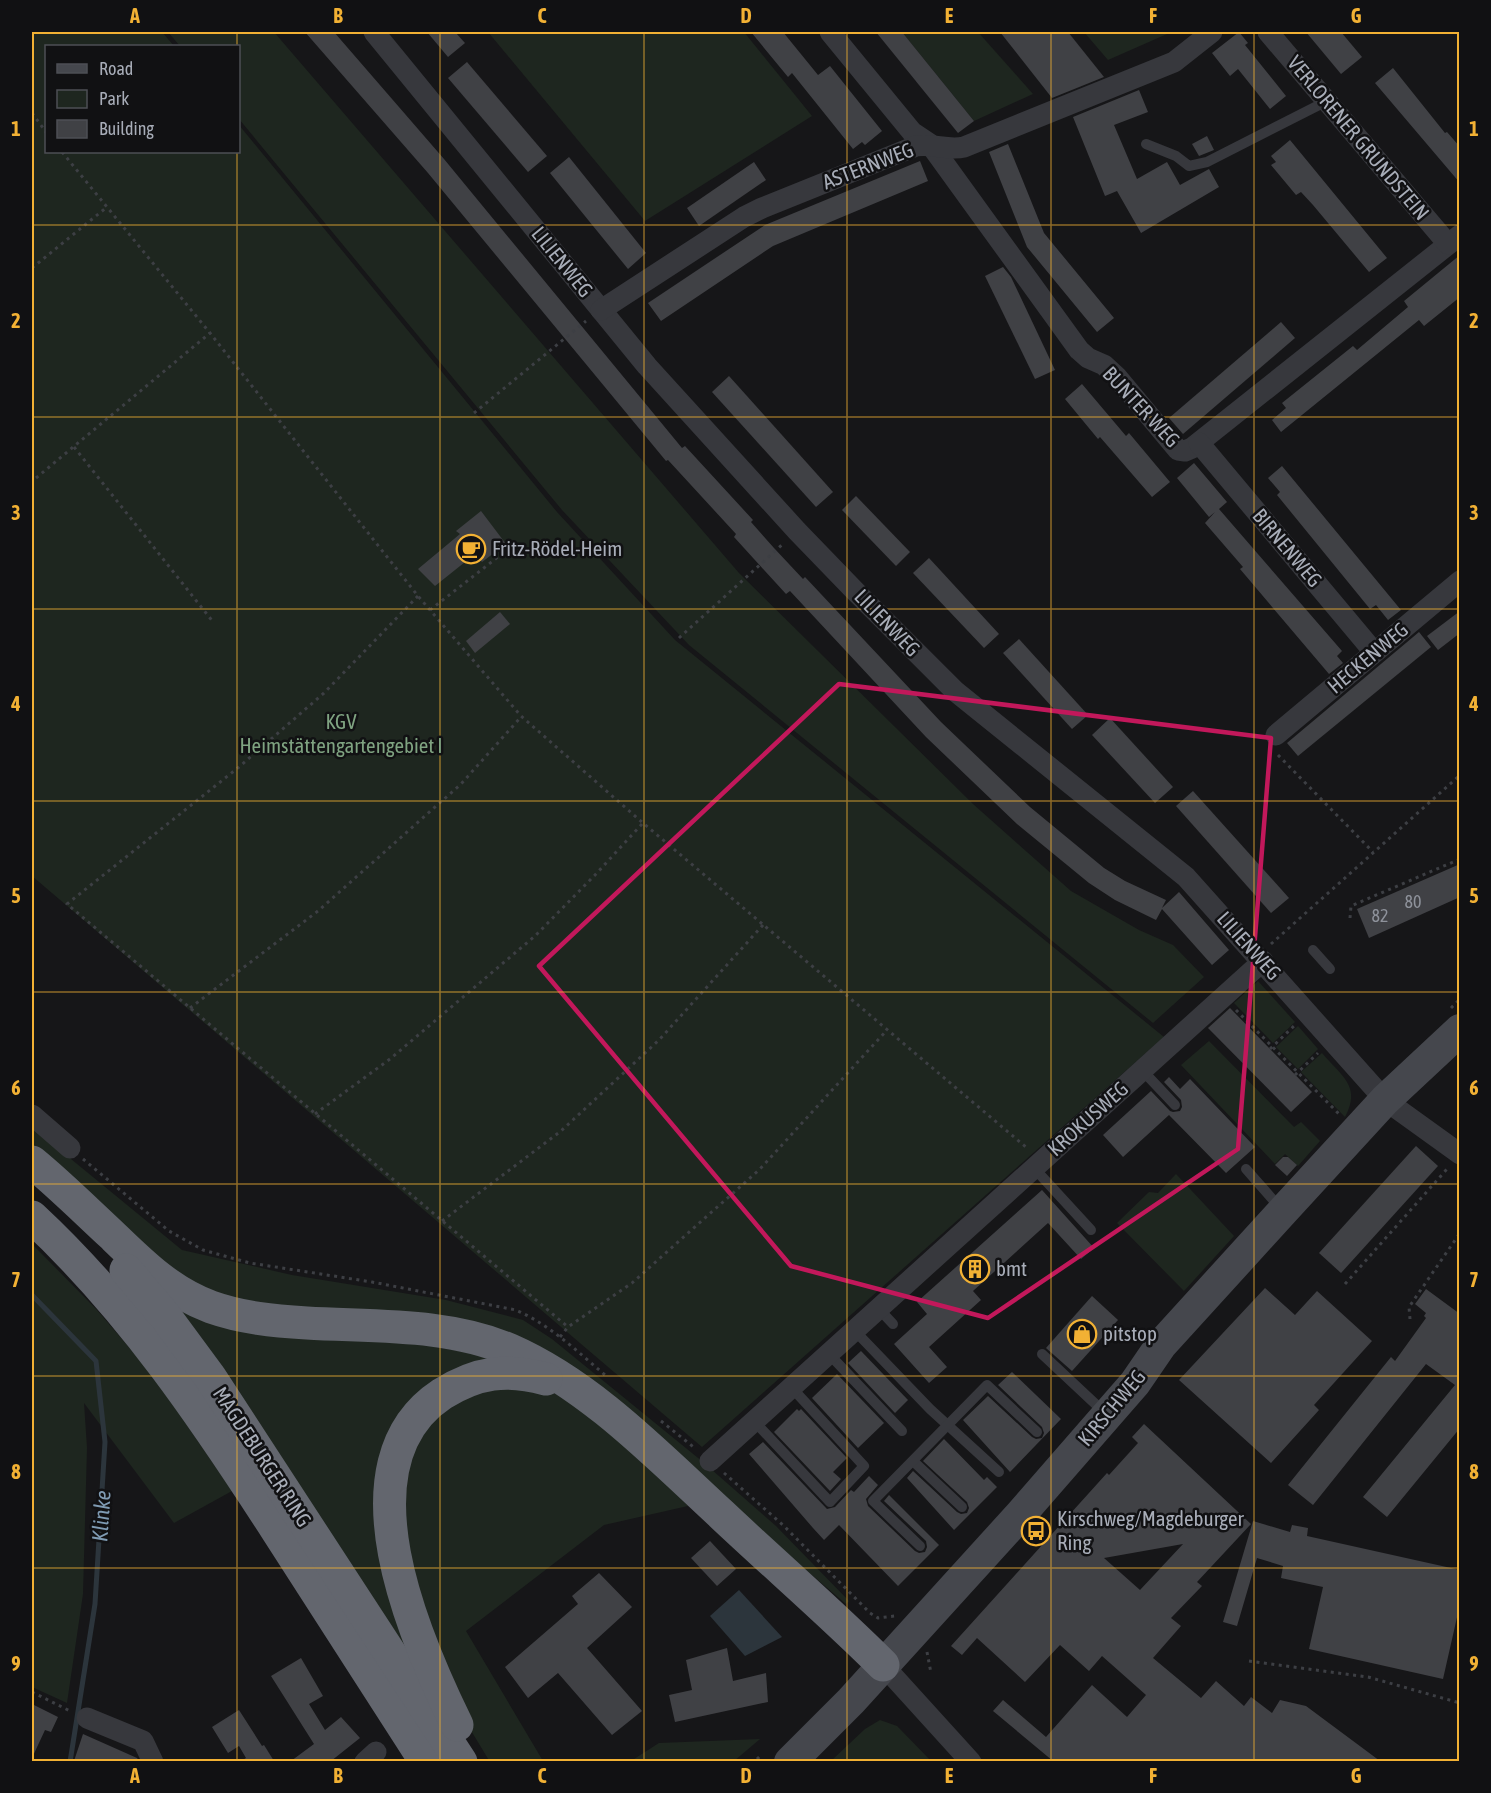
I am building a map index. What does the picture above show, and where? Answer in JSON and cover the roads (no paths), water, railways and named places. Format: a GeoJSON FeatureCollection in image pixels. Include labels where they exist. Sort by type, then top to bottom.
{"type":"FeatureCollection","features":[{"type":"Feature","properties":{"kind":"highway"},"geometry":{"type":"LineString","coordinates":[[32,1162],[56,1181],[151,1272],[170,1286],[210,1307],[267,1320],[410,1329],[476,1339],[503,1347],[529,1359],[581,1393],[628,1430],[883,1665]]}},
{"type":"Feature","properties":{"kind":"highway","name":"MAGDEBURGER RING"},"geometry":{"type":"LineString","coordinates":[[32,1179],[108,1250],[137,1282],[187,1346],[253,1442],[461,1761]]}},
{"type":"Feature","properties":{"kind":"highway","name":"MAGDEBURGER RING"},"geometry":{"type":"LineString","coordinates":[[32,1217],[78,1262],[113,1301],[188,1396],[426,1761]]}},
{"type":"Feature","properties":{"kind":"highway"},"geometry":{"type":"LineString","coordinates":[[468,1761],[467,1745],[446,1701],[412,1617],[396,1558],[390,1530],[390,1481],[395,1457],[403,1436],[423,1410],[439,1396],[466,1381],[495,1373],[514,1372],[549,1380],[581,1393]]}},
{"type":"Feature","properties":{"kind":"main road","name":"KIRSCHWEG"},"geometry":{"type":"LineString","coordinates":[[769,1759],[828,1724],[883,1665],[1020,1515],[1135,1383],[1161,1345],[1385,1100],[1459,1011]]}},
{"type":"Feature","properties":{"kind":"street","name":"LILIENWEG"},"geometry":{"type":"LineString","coordinates":[[374,32],[672,394],[797,531],[955,691],[1186,876],[1385,1100],[1456,1159]]}},
{"type":"Feature","properties":{"kind":"street","name":"BUNTER WEG"},"geometry":{"type":"LineString","coordinates":[[830,32],[912,132],[930,144],[1079,350],[1088,358],[1104,365],[1117,377],[1174,448],[1185,451],[1199,443],[1454,240]]}},
{"type":"Feature","properties":{"kind":"street","name":"ASTERNWEG"},"geometry":{"type":"LineString","coordinates":[[602,310],[744,217],[902,150],[930,144],[951,148],[964,147],[1173,62],[1212,32]]}},
{"type":"Feature","properties":{"kind":"street","name":"VERLORENER GRUNDSTEIN"},"geometry":{"type":"LineString","coordinates":[[1268,32],[1327,101],[1454,240]]}},
{"type":"Feature","properties":{"kind":"street","name":"BIRNENWEG"},"geometry":{"type":"LineString","coordinates":[[1199,443],[1374,652]]}},
{"type":"Feature","properties":{"kind":"street","name":"HECKENWEG"},"geometry":{"type":"LineString","coordinates":[[1276,735],[1460,581]]}},
{"type":"Feature","properties":{"kind":"street","name":"KROKUSWEG"},"geometry":{"type":"LineString","coordinates":[[710,1461],[855,1331],[886,1316],[927,1268],[1032,1159],[1142,1070],[1263,961]]}},
{"type":"Feature","properties":{"kind":"street"},"geometry":{"type":"LineString","coordinates":[[32,1115],[70,1148]]}},
{"type":"Feature","properties":{"kind":"street"},"geometry":{"type":"LineString","coordinates":[[883,1665],[971,1761]]}},
{"type":"Feature","properties":{"kind":"street"},"geometry":{"type":"LineString","coordinates":[[87,1718],[143,1741],[153,1761]]}},
{"type":"Feature","properties":{"kind":"lane"},"geometry":{"type":"LineString","coordinates":[[1146,144],[1176,156],[1189,166],[1207,162],[1327,101]]}},
{"type":"Feature","properties":{"kind":"lane"},"geometry":{"type":"LineString","coordinates":[[1313,950],[1330,969]]}},
{"type":"Feature","properties":{"kind":"lane"},"geometry":{"type":"LineString","coordinates":[[1142,1070],[1175,1106]]}},
{"type":"Feature","properties":{"kind":"lane"},"geometry":{"type":"LineString","coordinates":[[1032,1159],[1091,1230]]}},
{"type":"Feature","properties":{"kind":"lane"},"geometry":{"type":"LineString","coordinates":[[1246,1169],[1283,1211]]}},
{"type":"Feature","properties":{"kind":"lane"},"geometry":{"type":"LineString","coordinates":[[855,1331],[930,1409],[949,1424],[999,1473]]}},
{"type":"Feature","properties":{"kind":"lane"},"geometry":{"type":"LineString","coordinates":[[829,1354],[902,1431]]}},
{"type":"Feature","properties":{"kind":"lane"},"geometry":{"type":"LineString","coordinates":[[1042,1354],[1107,1415]]}},
{"type":"Feature","properties":{"kind":"lane"},"geometry":{"type":"LineString","coordinates":[[920,1546],[873,1501],[987,1385],[1037,1432]]}},
{"type":"Feature","properties":{"kind":"lane"},"geometry":{"type":"LineString","coordinates":[[754,1422],[830,1502],[864,1466],[792,1388]]}},
{"type":"Feature","properties":{"kind":"lane"},"geometry":{"type":"LineString","coordinates":[[913,1461],[962,1507]]}},
{"type":"Feature","properties":{"kind":"waterway","name":"Klinke"},"geometry":{"type":"LineString","coordinates":[[32,1295],[96,1361],[105,1442],[95,1604],[70,1762]]}},
{"type":"Feature","properties":{"kind":"place","name":"Fritz-Rödel-Heim"},"geometry":{"type":"Point","coordinates":[471,549]}},
{"type":"Feature","properties":{"kind":"place","name":"bmt"},"geometry":{"type":"Point","coordinates":[975,1269]}},
{"type":"Feature","properties":{"kind":"place","name":"pitstop"},"geometry":{"type":"Point","coordinates":[1082,1334]}},
{"type":"Feature","properties":{"kind":"place","name":"Kirschweg/Magdeburger Ring"},"geometry":{"type":"Point","coordinates":[1036,1531]}},
{"type":"Feature","properties":{"kind":"park label","name":"KGV Heimstättengartengebiet I"},"geometry":{"type":"Point","coordinates":[341,734]}}]}
